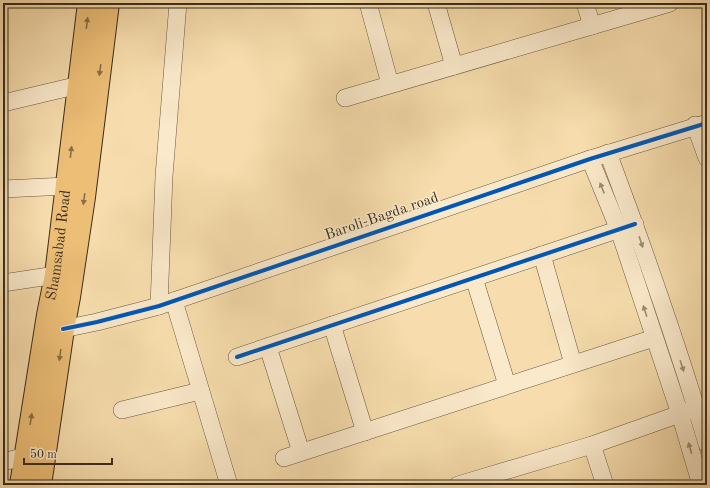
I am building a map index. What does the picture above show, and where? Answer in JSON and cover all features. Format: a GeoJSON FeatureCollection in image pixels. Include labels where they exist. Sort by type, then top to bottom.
{"type":"FeatureCollection","features":[{"type":"Feature","properties":{"kind":"main road","name":"Shamsabad Road"},"geometry":{"type":"LineString","coordinates":[[21,485],[48,315],[56,275],[89,3]]}},
{"type":"Feature","properties":{"kind":"main road","name":"Shamsabad Road"},"geometry":{"type":"LineString","coordinates":[[40,485],[63,329],[70,297],[108,3]]}},
{"type":"Feature","properties":{"kind":"street"},"geometry":{"type":"LineString","coordinates":[[178,3],[164,176],[166,303],[200,391],[229,485]]}},
{"type":"Feature","properties":{"kind":"street"},"geometry":{"type":"LineString","coordinates":[[368,3],[390,84]]}},
{"type":"Feature","properties":{"kind":"street"},"geometry":{"type":"LineString","coordinates":[[436,3],[454,66]]}},
{"type":"Feature","properties":{"kind":"street"},"geometry":{"type":"LineString","coordinates":[[585,3],[592,26]]}},
{"type":"Feature","properties":{"kind":"street"},"geometry":{"type":"LineString","coordinates":[[345,98],[670,3]]}},
{"type":"Feature","properties":{"kind":"street"},"geometry":{"type":"LineString","coordinates":[[3,103],[79,85]]}},
{"type":"Feature","properties":{"kind":"street"},"geometry":{"type":"LineString","coordinates":[[701,124],[707,158]]}},
{"type":"Feature","properties":{"kind":"street","name":"Baroli-Bagda road"},"geometry":{"type":"LineString","coordinates":[[63,329],[97,322],[166,303],[590,159],[701,124]]}},
{"type":"Feature","properties":{"kind":"street"},"geometry":{"type":"LineString","coordinates":[[608,153],[635,224],[688,411],[701,485]]}},
{"type":"Feature","properties":{"kind":"street"},"geometry":{"type":"LineString","coordinates":[[590,159],[619,230],[654,338],[688,411],[707,444]]}},
{"type":"Feature","properties":{"kind":"street"},"geometry":{"type":"LineString","coordinates":[[3,189],[67,186]]}},
{"type":"Feature","properties":{"kind":"street"},"geometry":{"type":"LineString","coordinates":[[237,357],[635,224]]}},
{"type":"Feature","properties":{"kind":"street"},"geometry":{"type":"LineString","coordinates":[[542,255],[573,364]]}},
{"type":"Feature","properties":{"kind":"street"},"geometry":{"type":"LineString","coordinates":[[3,283],[56,275]]}},
{"type":"Feature","properties":{"kind":"street"},"geometry":{"type":"LineString","coordinates":[[474,278],[507,385]]}},
{"type":"Feature","properties":{"kind":"street"},"geometry":{"type":"LineString","coordinates":[[332,325],[365,432]]}},
{"type":"Feature","properties":{"kind":"street"},"geometry":{"type":"LineString","coordinates":[[284,458],[654,338]]}},
{"type":"Feature","properties":{"kind":"street"},"geometry":{"type":"LineString","coordinates":[[268,347],[301,452]]}},
{"type":"Feature","properties":{"kind":"street"},"geometry":{"type":"LineString","coordinates":[[122,410],[200,391]]}},
{"type":"Feature","properties":{"kind":"street"},"geometry":{"type":"LineString","coordinates":[[458,485],[592,445],[688,411]]}},
{"type":"Feature","properties":{"kind":"street"},"geometry":{"type":"LineString","coordinates":[[592,445],[605,485]]}},
{"type":"Feature","properties":{"kind":"street"},"geometry":{"type":"LineString","coordinates":[[3,462],[26,456]]}},
{"type":"Feature","properties":{"kind":"cycle path"},"geometry":{"type":"LineString","coordinates":[[63,329],[159,306],[590,159],[707,123]]}},
{"type":"Feature","properties":{"kind":"cycle path"},"geometry":{"type":"LineString","coordinates":[[237,357],[635,224]]}}]}
